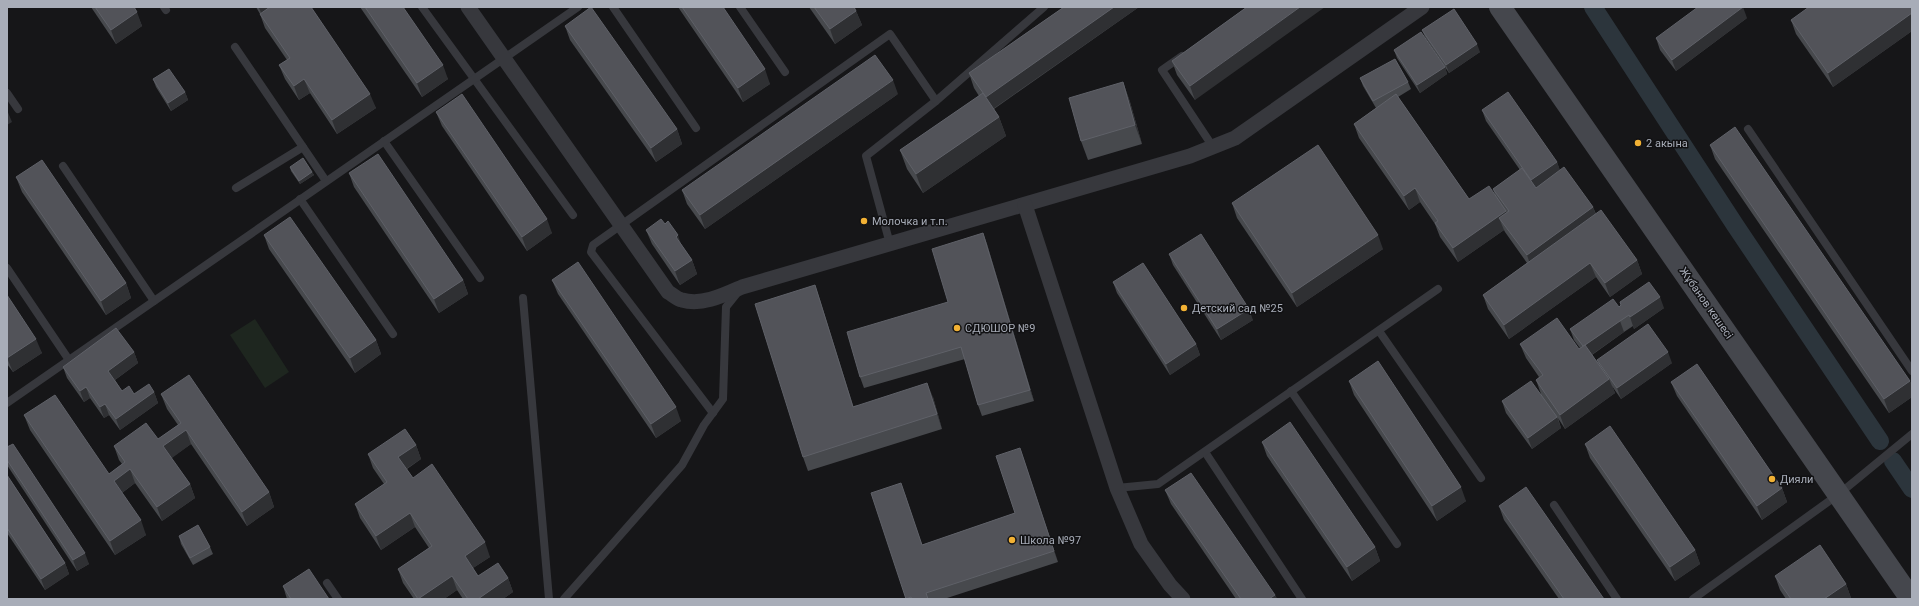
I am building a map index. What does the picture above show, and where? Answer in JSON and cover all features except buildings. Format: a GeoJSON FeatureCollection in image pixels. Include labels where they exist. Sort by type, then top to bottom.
{"type":"FeatureCollection","features":[{"type":"Feature","properties":{"kind":"main road","name":"Жұбанов көшесі"},"geometry":{"type":"LineString","coordinates":[[1500,7],[1911,599]]}},
{"type":"Feature","properties":{"kind":"street"},"geometry":{"type":"LineString","coordinates":[[468,7],[668,292],[681,300],[700,301],[722,296],[742,287],[1190,156],[1213,147],[1235,138],[1422,7]]}},
{"type":"Feature","properties":{"kind":"street"},"geometry":{"type":"LineString","coordinates":[[1025,205],[1117,488],[1141,544],[1170,585],[1183,599]]}},
{"type":"Feature","properties":{"kind":"lane"},"geometry":{"type":"LineString","coordinates":[[422,7],[573,215]]}},
{"type":"Feature","properties":{"kind":"lane"},"geometry":{"type":"LineString","coordinates":[[7,403],[578,7]]}},
{"type":"Feature","properties":{"kind":"lane"},"geometry":{"type":"LineString","coordinates":[[613,7],[696,128]]}},
{"type":"Feature","properties":{"kind":"lane"},"geometry":{"type":"LineString","coordinates":[[740,7],[785,72]]}},
{"type":"Feature","properties":{"kind":"lane"},"geometry":{"type":"LineString","coordinates":[[890,244],[866,156],[936,101],[1044,7]]}},
{"type":"Feature","properties":{"kind":"lane"},"geometry":{"type":"LineString","coordinates":[[713,413],[591,252],[593,245],[620,224],[890,34],[936,101]]}},
{"type":"Feature","properties":{"kind":"lane"},"geometry":{"type":"LineString","coordinates":[[235,47],[326,181]]}},
{"type":"Feature","properties":{"kind":"lane"},"geometry":{"type":"LineString","coordinates":[[1187,52],[1162,70],[1213,147]]}},
{"type":"Feature","properties":{"kind":"lane"},"geometry":{"type":"LineString","coordinates":[[7,93],[18,109]]}},
{"type":"Feature","properties":{"kind":"lane"},"geometry":{"type":"LineString","coordinates":[[1748,129],[1912,371]]}},
{"type":"Feature","properties":{"kind":"lane"},"geometry":{"type":"LineString","coordinates":[[384,141],[480,278]]}},
{"type":"Feature","properties":{"kind":"lane"},"geometry":{"type":"LineString","coordinates":[[236,188],[303,147]]}},
{"type":"Feature","properties":{"kind":"lane"},"geometry":{"type":"LineString","coordinates":[[63,166],[154,301]]}},
{"type":"Feature","properties":{"kind":"lane"},"geometry":{"type":"LineString","coordinates":[[300,199],[393,334]]}},
{"type":"Feature","properties":{"kind":"lane"},"geometry":{"type":"LineString","coordinates":[[7,268],[69,360]]}},
{"type":"Feature","properties":{"kind":"lane"},"geometry":{"type":"LineString","coordinates":[[564,599],[682,465],[704,425],[723,399],[726,307],[742,287]]}},
{"type":"Feature","properties":{"kind":"lane"},"geometry":{"type":"LineString","coordinates":[[1117,488],[1158,484],[1438,289]]}},
{"type":"Feature","properties":{"kind":"lane"},"geometry":{"type":"LineString","coordinates":[[523,298],[550,599]]}},
{"type":"Feature","properties":{"kind":"lane"},"geometry":{"type":"LineString","coordinates":[[1379,330],[1481,478]]}},
{"type":"Feature","properties":{"kind":"lane"},"geometry":{"type":"LineString","coordinates":[[1291,391],[1397,544]]}},
{"type":"Feature","properties":{"kind":"lane"},"geometry":{"type":"LineString","coordinates":[[1693,599],[1838,494],[1912,434]]}},
{"type":"Feature","properties":{"kind":"lane"},"geometry":{"type":"LineString","coordinates":[[1205,452],[1302,599]]}},
{"type":"Feature","properties":{"kind":"lane"},"geometry":{"type":"LineString","coordinates":[[1554,505],[1617,599]]}},
{"type":"Feature","properties":{"kind":"lane"},"geometry":{"type":"LineString","coordinates":[[327,583],[338,599]]}},
{"type":"Feature","properties":{"kind":"shaded area"},"geometry":{"type":"Polygon","coordinates":[[[255,319],[289,372],[265,388],[230,335],[255,319]]]}},
{"type":"Feature","properties":{"kind":"waterway"},"geometry":{"type":"LineString","coordinates":[[1593,7],[1735,225],[1880,441]]}},
{"type":"Feature","properties":{"kind":"waterway"},"geometry":{"type":"LineString","coordinates":[[1893,461],[1912,489]]}},
{"type":"Feature","properties":{"kind":"place","name":"2 акына"},"geometry":{"type":"Point","coordinates":[1638,143]}},
{"type":"Feature","properties":{"kind":"place","name":"Молочка и т.п."},"geometry":{"type":"Point","coordinates":[864,221]}},
{"type":"Feature","properties":{"kind":"place","name":"Детский сад №25"},"geometry":{"type":"Point","coordinates":[1184,308]}},
{"type":"Feature","properties":{"kind":"place","name":"СДЮШОР №9"},"geometry":{"type":"Point","coordinates":[957,328]}},
{"type":"Feature","properties":{"kind":"place","name":"Дияли"},"geometry":{"type":"Point","coordinates":[1772,479]}},
{"type":"Feature","properties":{"kind":"place","name":"Школа №97"},"geometry":{"type":"Point","coordinates":[1012,540]}}]}
